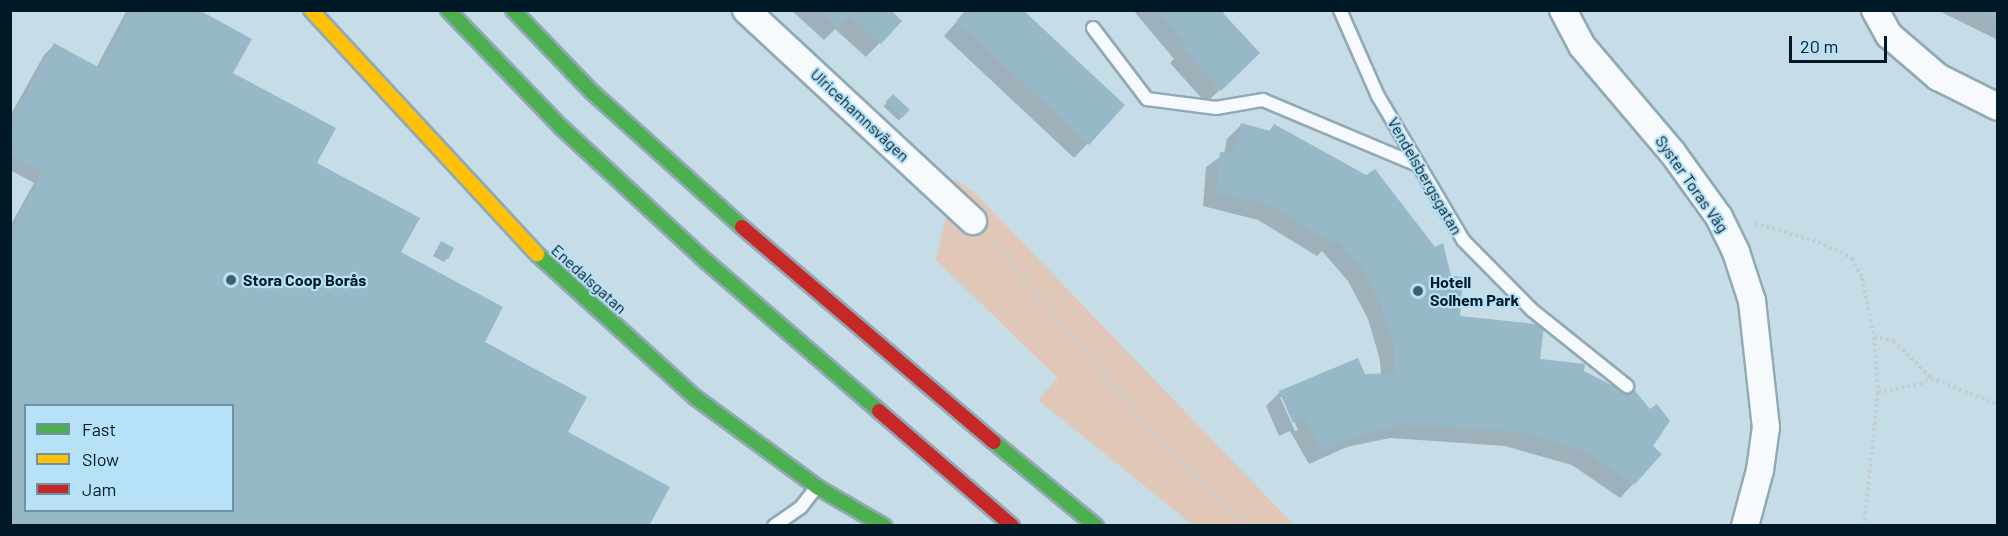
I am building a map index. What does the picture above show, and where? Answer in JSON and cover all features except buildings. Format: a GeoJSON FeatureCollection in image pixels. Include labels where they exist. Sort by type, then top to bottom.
{"type":"FeatureCollection","features":[{"type":"Feature","properties":{"kind":"main road","name":"Enedalsgatan"},"geometry":{"type":"LineString","coordinates":[[311,10],[535,252],[696,398],[817,487],[885,525]]}},
{"type":"Feature","properties":{"kind":"main road"},"geometry":{"type":"LineString","coordinates":[[448,10],[561,127],[707,262],[1012,525]]}},
{"type":"Feature","properties":{"kind":"main road"},"geometry":{"type":"LineString","coordinates":[[513,10],[592,92],[738,224],[888,355],[1096,525]]}},
{"type":"Feature","properties":{"kind":"street","name":"Ulricehamnsvägen"},"geometry":{"type":"LineString","coordinates":[[746,10],[973,221]]}},
{"type":"Feature","properties":{"kind":"street","name":"Syster Toras Väg"},"geometry":{"type":"LineString","coordinates":[[1563,10],[1582,46],[1672,152],[1719,217],[1736,252],[1752,301],[1764,385],[1766,427],[1760,470],[1745,525]]}},
{"type":"Feature","properties":{"kind":"street"},"geometry":{"type":"LineString","coordinates":[[1875,10],[1889,35],[1938,77],[1998,107]]}},
{"type":"Feature","properties":{"kind":"lane","name":"Vendelsbergsgatan"},"geometry":{"type":"LineString","coordinates":[[1340,10],[1378,96],[1463,240],[1532,310],[1627,386]]}},
{"type":"Feature","properties":{"kind":"lane"},"geometry":{"type":"LineString","coordinates":[[1094,28],[1147,99],[1216,108],[1263,100],[1418,165]]}},
{"type":"Feature","properties":{"kind":"lane"},"geometry":{"type":"LineString","coordinates":[[774,525],[801,507],[817,487]]}},
{"type":"Feature","properties":{"kind":"path"},"geometry":{"type":"LineString","coordinates":[[1719,217],[1818,242],[1852,258],[1862,278],[1874,337],[1878,392],[1865,525]]}},
{"type":"Feature","properties":{"kind":"path"},"geometry":{"type":"LineString","coordinates":[[973,221],[1155,434],[1245,525]]}},
{"type":"Feature","properties":{"kind":"path"},"geometry":{"type":"LineString","coordinates":[[1874,337],[1894,341],[1931,378],[1998,405]]}},
{"type":"Feature","properties":{"kind":"path"},"geometry":{"type":"LineString","coordinates":[[1878,392],[1920,384],[1931,378]]}},
{"type":"Feature","properties":{"kind":"shaded area"},"geometry":{"type":"Polygon","coordinates":[[[955,179],[974,192],[1294,525],[1193,525],[1038,400],[1058,378],[936,260],[955,179]]]}},
{"type":"Feature","properties":{"kind":"traffic: fast"},"geometry":{"type":"LineString","coordinates":[[448,10],[561,127],[707,262],[879,411]]}},
{"type":"Feature","properties":{"kind":"traffic: fast"},"geometry":{"type":"LineString","coordinates":[[513,10],[592,92],[742,227]]}},
{"type":"Feature","properties":{"kind":"traffic: fast"},"geometry":{"type":"LineString","coordinates":[[537,254],[696,398],[817,487],[884,526]]}},
{"type":"Feature","properties":{"kind":"traffic: fast"},"geometry":{"type":"LineString","coordinates":[[994,442],[1096,526]]}},
{"type":"Feature","properties":{"kind":"traffic: slow"},"geometry":{"type":"LineString","coordinates":[[311,10],[537,254]]}},
{"type":"Feature","properties":{"kind":"traffic: jam"},"geometry":{"type":"LineString","coordinates":[[742,227],[994,442]]}},
{"type":"Feature","properties":{"kind":"traffic: jam"},"geometry":{"type":"LineString","coordinates":[[879,411],[1012,526]]}},
{"type":"Feature","properties":{"kind":"place","name":"Stora Coop Borås"},"geometry":{"type":"Point","coordinates":[231,280]}},
{"type":"Feature","properties":{"kind":"place","name":"Hotell Solhem Park"},"geometry":{"type":"Point","coordinates":[1418,291]}}]}
